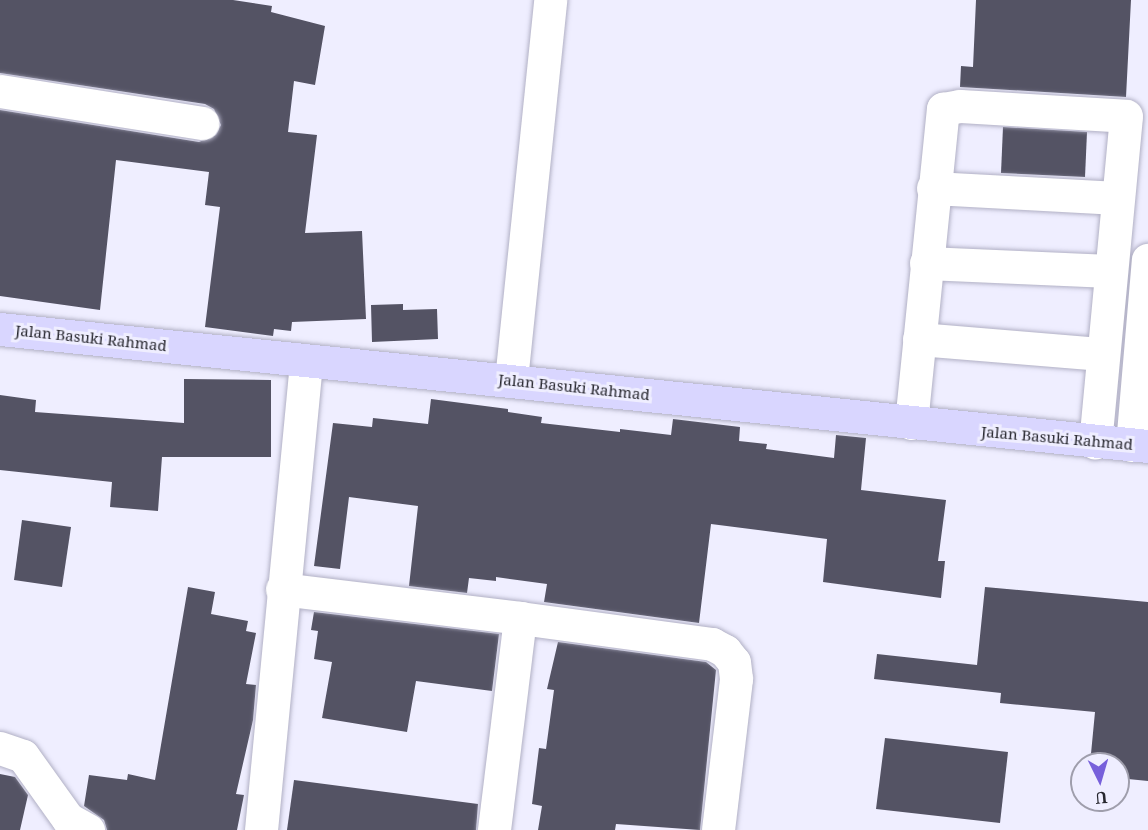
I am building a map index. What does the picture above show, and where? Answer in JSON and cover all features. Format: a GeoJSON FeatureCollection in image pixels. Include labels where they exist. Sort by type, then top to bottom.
{"type":"FeatureCollection","features":[{"type":"Feature","properties":{"kind":"main road","name":"Jalan Basuki Rahmad"},"geometry":{"type":"LineString","coordinates":[[0,329],[511,380],[1095,443],[1140,445]]}},
{"type":"Feature","properties":{"kind":"street"},"geometry":{"type":"LineString","coordinates":[[511,380],[550,0]]}},
{"type":"Feature","properties":{"kind":"street"},"geometry":{"type":"LineString","coordinates":[[0,91],[202,123]]}},
{"type":"Feature","properties":{"kind":"street"},"geometry":{"type":"LineString","coordinates":[[911,423],[939,115],[943,110],[960,106],[1126,116],[1095,443]]}},
{"type":"Feature","properties":{"kind":"street"},"geometry":{"type":"LineString","coordinates":[[933,188],[1118,198]]}},
{"type":"Feature","properties":{"kind":"street"},"geometry":{"type":"LineString","coordinates":[[1140,445],[1148,260]]}},
{"type":"Feature","properties":{"kind":"street"},"geometry":{"type":"LineString","coordinates":[[926,263],[1110,271]]}},
{"type":"Feature","properties":{"kind":"street"},"geometry":{"type":"LineString","coordinates":[[919,339],[1102,354]]}},
{"type":"Feature","properties":{"kind":"street"},"geometry":{"type":"LineString","coordinates":[[261,830],[282,589],[306,361]]}},
{"type":"Feature","properties":{"kind":"street"},"geometry":{"type":"LineString","coordinates":[[282,589],[711,644],[725,651],[734,662],[736,679],[718,830]]}},
{"type":"Feature","properties":{"kind":"street"},"geometry":{"type":"LineString","coordinates":[[494,830],[520,618]]}},
{"type":"Feature","properties":{"kind":"street"},"geometry":{"type":"LineString","coordinates":[[0,748],[24,756],[68,819],[88,830]]}},
{"type":"Feature","properties":{"kind":"building"},"geometry":{"type":"Polygon","coordinates":[[[0,0],[233,0],[272,6],[271,12],[325,26],[315,85],[294,81],[288,132],[317,135],[305,233],[362,231],[366,319],[292,322],[291,331],[274,329],[273,336],[205,327],[220,207],[205,205],[209,172],[116,160],[100,310],[0,296],[0,110],[199,142],[216,135],[221,125],[214,109],[205,104],[0,73],[0,0]]]}},
{"type":"Feature","properties":{"kind":"building"},"geometry":{"type":"Polygon","coordinates":[[[976,0],[1131,0],[1126,97],[960,87],[961,66],[973,67],[976,0]]]}},
{"type":"Feature","properties":{"kind":"building"},"geometry":{"type":"Polygon","coordinates":[[[1003,127],[1087,132],[1085,177],[1001,173],[1003,127]]]}},
{"type":"Feature","properties":{"kind":"building"},"geometry":{"type":"Polygon","coordinates":[[[403,304],[403,310],[437,309],[438,339],[372,342],[371,305],[403,304]]]}},
{"type":"Feature","properties":{"kind":"building"},"geometry":{"type":"Polygon","coordinates":[[[184,379],[271,380],[271,457],[162,457],[158,511],[110,507],[112,482],[0,470],[0,395],[36,400],[35,412],[184,423],[184,379]]]}},
{"type":"Feature","properties":{"kind":"building"},"geometry":{"type":"Polygon","coordinates":[[[431,399],[508,409],[508,412],[542,417],[541,423],[620,432],[620,429],[671,435],[673,419],[740,427],[739,441],[767,444],[766,449],[834,458],[836,435],[866,438],[861,490],[946,500],[938,561],[945,561],[941,598],[823,582],[827,539],[711,524],[699,623],[544,602],[547,584],[496,577],[496,581],[469,578],[467,593],[409,586],[418,506],[349,497],[340,569],[314,566],[333,423],[372,427],[373,418],[428,424],[431,399]]]}},
{"type":"Feature","properties":{"kind":"building"},"geometry":{"type":"Polygon","coordinates":[[[22,520],[71,527],[62,587],[14,580],[22,520]]]}},
{"type":"Feature","properties":{"kind":"building"},"geometry":{"type":"Polygon","coordinates":[[[188,587],[215,592],[211,614],[248,621],[246,631],[256,633],[246,684],[256,685],[253,720],[236,794],[244,795],[237,830],[107,830],[104,820],[84,806],[89,775],[127,780],[128,774],[155,780],[188,587]]]}},
{"type":"Feature","properties":{"kind":"building"},"geometry":{"type":"Polygon","coordinates":[[[985,587],[1148,602],[1148,781],[1130,779],[1130,752],[1091,752],[1095,712],[1000,703],[1001,693],[874,679],[877,654],[977,665],[985,587]]]}},
{"type":"Feature","properties":{"kind":"building"},"geometry":{"type":"Polygon","coordinates":[[[314,612],[499,634],[492,691],[416,681],[407,732],[322,718],[332,662],[314,659],[318,631],[311,630],[314,612]]]}},
{"type":"Feature","properties":{"kind":"building"},"geometry":{"type":"Polygon","coordinates":[[[558,642],[706,662],[716,670],[700,830],[616,824],[615,830],[538,830],[542,806],[532,804],[539,748],[546,749],[554,690],[547,689],[558,642]]]}},
{"type":"Feature","properties":{"kind":"building"},"geometry":{"type":"Polygon","coordinates":[[[885,738],[1008,752],[1000,823],[876,809],[885,738]]]}},
{"type":"Feature","properties":{"kind":"building"},"geometry":{"type":"Polygon","coordinates":[[[0,774],[15,777],[28,795],[20,830],[0,830],[0,774]]]}},
{"type":"Feature","properties":{"kind":"building"},"geometry":{"type":"Polygon","coordinates":[[[294,780],[478,804],[476,830],[287,830],[294,780]]]}}]}
